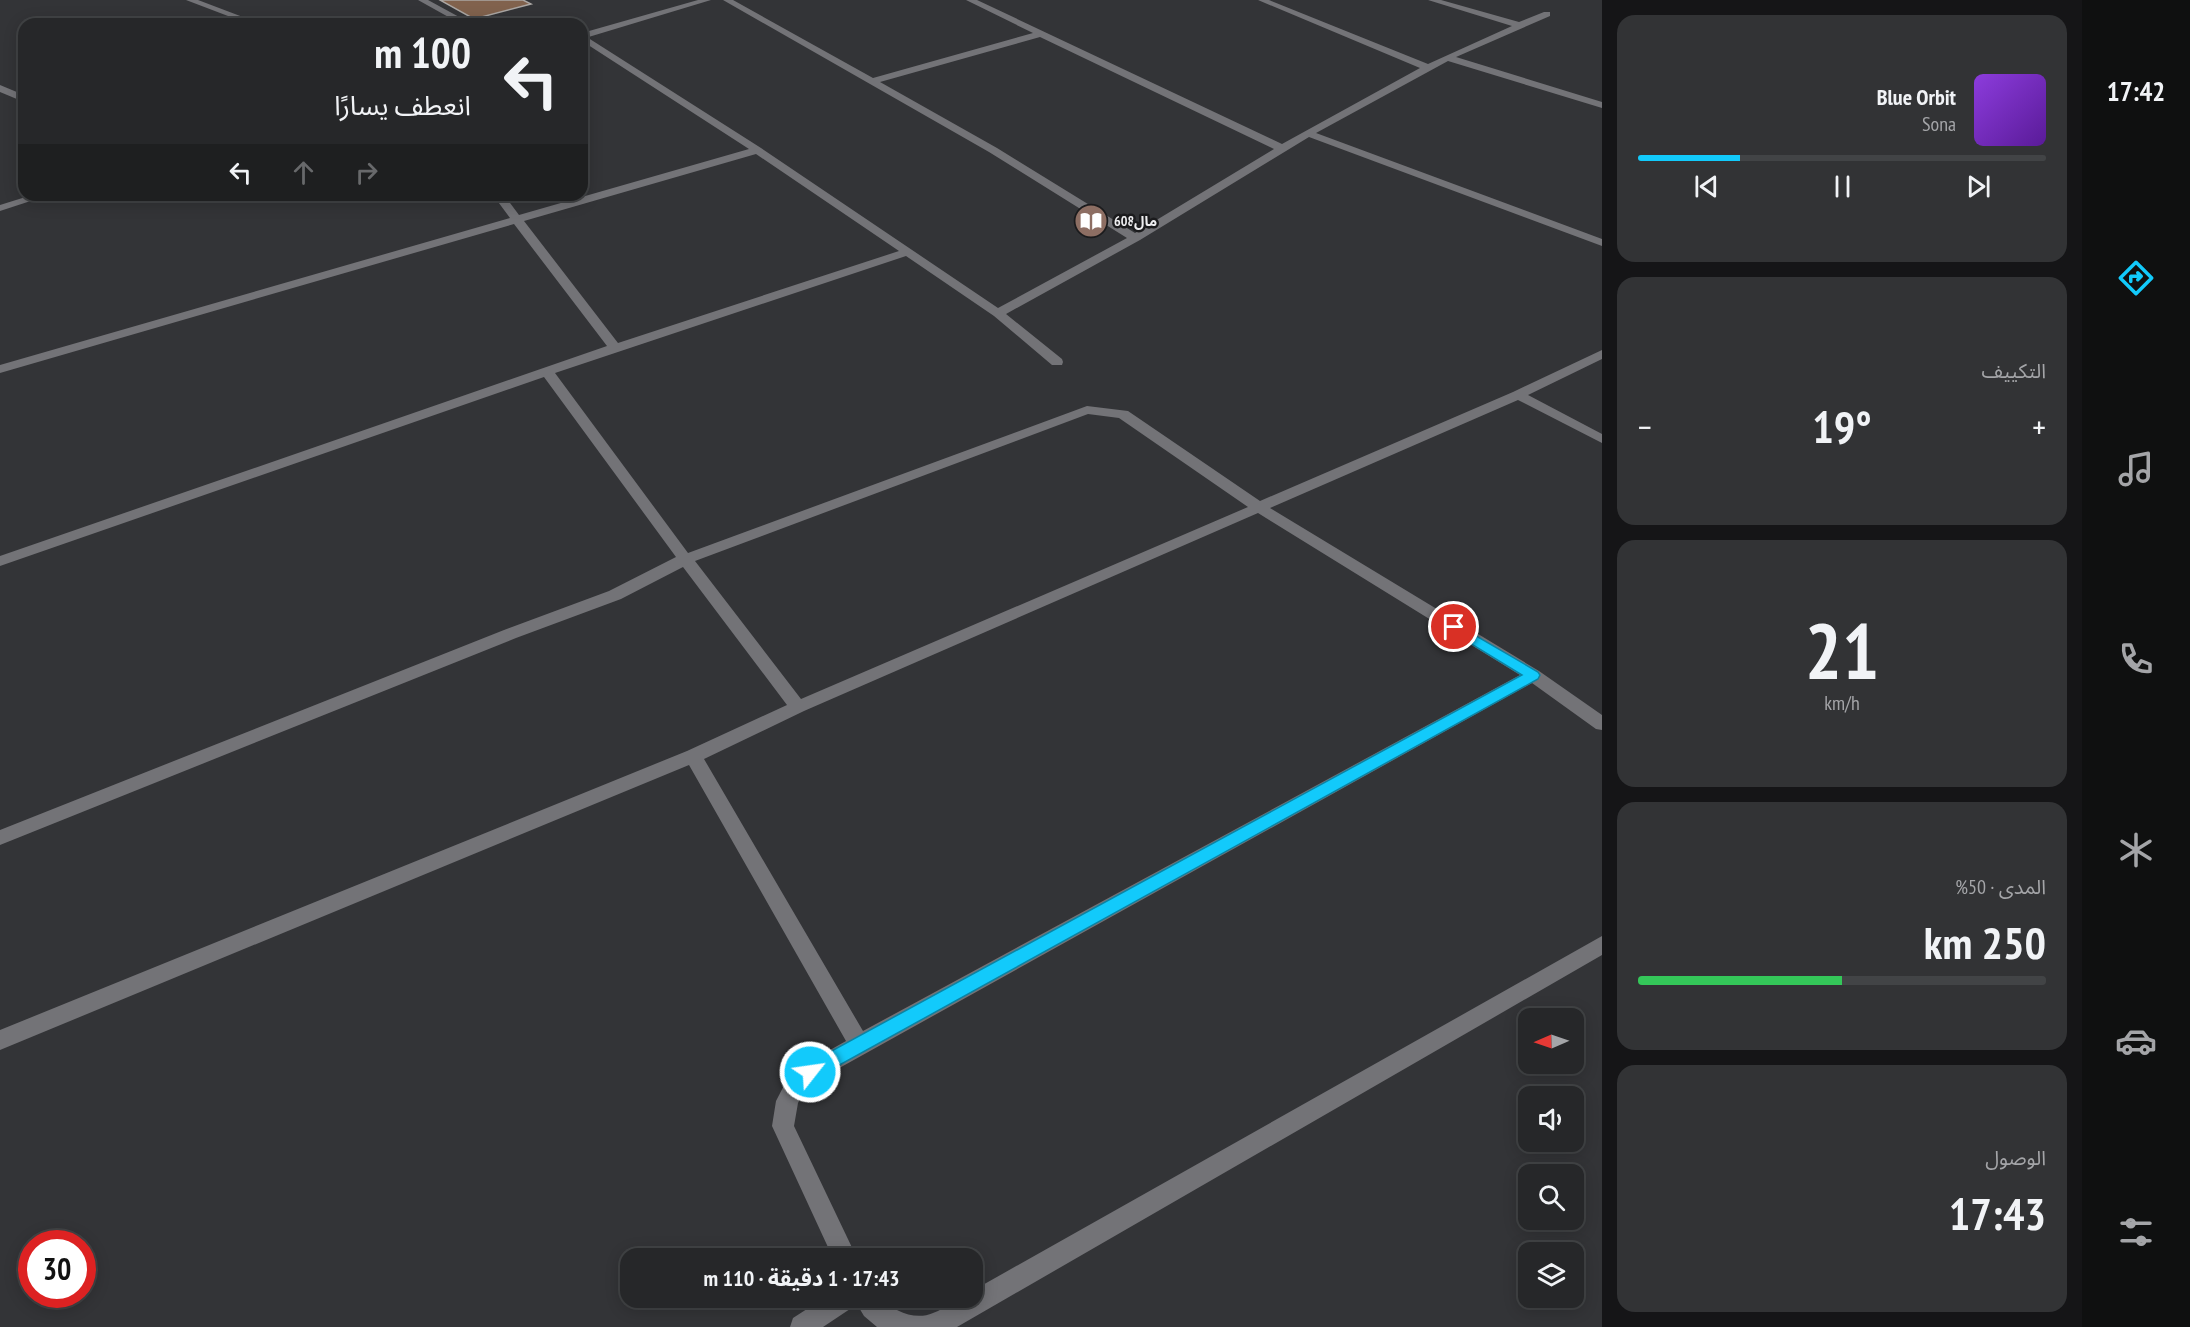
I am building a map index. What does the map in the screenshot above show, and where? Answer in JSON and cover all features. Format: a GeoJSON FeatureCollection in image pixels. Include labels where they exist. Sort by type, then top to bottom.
{"type":"FeatureCollection","features":[{"type":"Feature","properties":{"kind":"street"},"geometry":{"type":"LineString","coordinates":[[190,0],[240,18]]}},
{"type":"Feature","properties":{"kind":"street"},"geometry":{"type":"LineString","coordinates":[[422,0],[456,18]]}},
{"type":"Feature","properties":{"kind":"street"},"geometry":{"type":"LineString","coordinates":[[588,34],[707,0]]}},
{"type":"Feature","properties":{"kind":"street"},"geometry":{"type":"LineString","coordinates":[[727,0],[874,81],[1136,237]]}},
{"type":"Feature","properties":{"kind":"street"},"geometry":{"type":"LineString","coordinates":[[970,0],[1281,148]]}},
{"type":"Feature","properties":{"kind":"street"},"geometry":{"type":"LineString","coordinates":[[1262,0],[1429,69]]}},
{"type":"Feature","properties":{"kind":"street"},"geometry":{"type":"LineString","coordinates":[[1432,0],[1520,25]]}},
{"type":"Feature","properties":{"kind":"street"},"geometry":{"type":"LineString","coordinates":[[998,313],[1136,237],[1307,133],[1449,58],[1547,14]]}},
{"type":"Feature","properties":{"kind":"street"},"geometry":{"type":"LineString","coordinates":[[874,81],[1041,34]]}},
{"type":"Feature","properties":{"kind":"street"},"geometry":{"type":"LineString","coordinates":[[588,40],[757,150],[998,313],[1057,362]]}},
{"type":"Feature","properties":{"kind":"street"},"geometry":{"type":"LineString","coordinates":[[1449,58],[1602,105]]}},
{"type":"Feature","properties":{"kind":"street"},"geometry":{"type":"LineString","coordinates":[[0,88],[18,96]]}},
{"type":"Feature","properties":{"kind":"street"},"geometry":{"type":"LineString","coordinates":[[1307,133],[1602,243]]}},
{"type":"Feature","properties":{"kind":"street"},"geometry":{"type":"LineString","coordinates":[[588,199],[757,150]]}},
{"type":"Feature","properties":{"kind":"street"},"geometry":{"type":"LineString","coordinates":[[0,208],[24,201]]}},
{"type":"Feature","properties":{"kind":"street"},"geometry":{"type":"LineString","coordinates":[[503,201],[615,348]]}},
{"type":"Feature","properties":{"kind":"street"},"geometry":{"type":"LineString","coordinates":[[0,369],[581,201]]}},
{"type":"Feature","properties":{"kind":"street"},"geometry":{"type":"LineString","coordinates":[[0,561],[615,348],[908,252]]}},
{"type":"Feature","properties":{"kind":"street"},"geometry":{"type":"LineString","coordinates":[[0,1040],[693,756],[798,707],[1518,395],[1602,354]]}},
{"type":"Feature","properties":{"kind":"street"},"geometry":{"type":"LineString","coordinates":[[547,372],[798,707]]}},
{"type":"Feature","properties":{"kind":"street"},"geometry":{"type":"LineString","coordinates":[[1518,395],[1602,439]]}},
{"type":"Feature","properties":{"kind":"street"},"geometry":{"type":"LineString","coordinates":[[0,838],[615,595],[685,559],[1087,410],[1123,414],[1258,507],[1533,675],[1602,724]]}},
{"type":"Feature","properties":{"kind":"street"},"geometry":{"type":"LineString","coordinates":[[840,1248],[783,1125],[786,1101],[799,1079],[1533,675]]}},
{"type":"Feature","properties":{"kind":"street"},"geometry":{"type":"LineString","coordinates":[[693,756],[859,1044]]}},
{"type":"Feature","properties":{"kind":"street"},"geometry":{"type":"LineString","coordinates":[[983,1298],[1602,945]]}},
{"type":"Feature","properties":{"kind":"street"},"geometry":{"type":"LineString","coordinates":[[802,1327],[830,1308]]}},
{"type":"Feature","properties":{"kind":"street"},"geometry":{"type":"LineString","coordinates":[[873,1308],[902,1327],[933,1327],[966,1308]]}},
{"type":"Feature","properties":{"kind":"building"},"geometry":{"type":"Polygon","coordinates":[[[440,0],[523,0],[531,4],[478,18],[472,18],[440,0]]]}},
{"type":"Feature","properties":{"kind":"place","name":"مال608"},"geometry":{"type":"Point","coordinates":[1091,221]}},
{"type":"Feature","properties":{"kind":"route"},"geometry":{"type":"LineString","coordinates":[[810,1072],[1533,675],[1454,627]]}}]}
